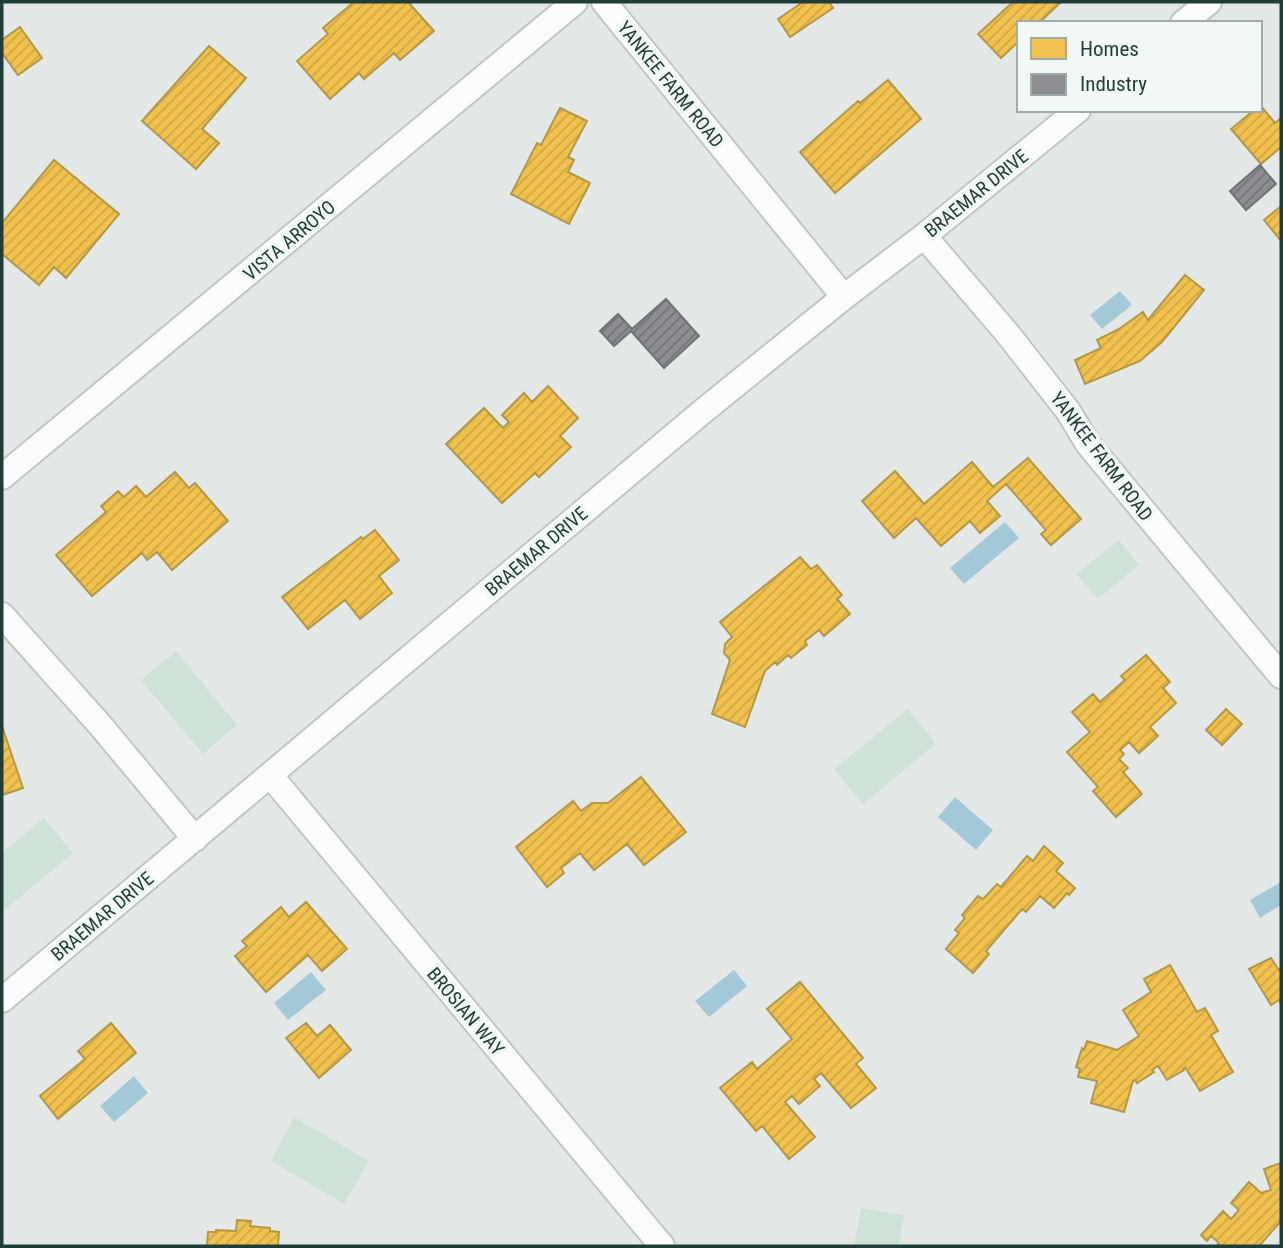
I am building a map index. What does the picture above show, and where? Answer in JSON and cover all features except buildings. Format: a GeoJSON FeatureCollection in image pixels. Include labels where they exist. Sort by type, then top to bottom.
{"type":"FeatureCollection","features":[{"type":"Feature","properties":{"kind":"street","name":"VISTA ARROYO"},"geometry":{"type":"LineString","coordinates":[[2,477],[575,2]]}},
{"type":"Feature","properties":{"kind":"street","name":"YANKEE FARM ROAD"},"geometry":{"type":"LineString","coordinates":[[604,2],[844,297]]}},
{"type":"Feature","properties":{"kind":"street"},"geometry":{"type":"LineString","coordinates":[[1186,21],[1209,2]]}},
{"type":"Feature","properties":{"kind":"street","name":"BRAEMAR DRIVE"},"geometry":{"type":"LineString","coordinates":[[2,1000],[702,412],[924,236],[1075,112]]}},
{"type":"Feature","properties":{"kind":"street","name":"YANKEE FARM ROAD"},"geometry":{"type":"LineString","coordinates":[[924,236],[1007,333],[1068,411],[1088,443],[1281,676]]}},
{"type":"Feature","properties":{"kind":"street"},"geometry":{"type":"LineString","coordinates":[[2,615],[100,724],[195,839]]}},
{"type":"Feature","properties":{"kind":"street","name":"BROSIAN WAY"},"geometry":{"type":"LineString","coordinates":[[270,775],[662,1246]]}},
{"type":"Feature","properties":{"kind":"green space"},"geometry":{"type":"Polygon","coordinates":[[[1119,540],[1139,565],[1098,599],[1076,574],[1119,540]]]}},
{"type":"Feature","properties":{"kind":"green space"},"geometry":{"type":"Polygon","coordinates":[[[176,651],[237,725],[203,754],[141,680],[176,651]]]}},
{"type":"Feature","properties":{"kind":"green space"},"geometry":{"type":"Polygon","coordinates":[[[908,709],[936,744],[863,804],[834,769],[908,709]]]}},
{"type":"Feature","properties":{"kind":"green space"},"geometry":{"type":"Polygon","coordinates":[[[44,818],[73,853],[2,912],[2,853],[44,818]]]}},
{"type":"Feature","properties":{"kind":"green space"},"geometry":{"type":"Polygon","coordinates":[[[294,1117],[369,1161],[344,1204],[271,1161],[294,1117]]]}},
{"type":"Feature","properties":{"kind":"green space"},"geometry":{"type":"Polygon","coordinates":[[[861,1208],[904,1215],[899,1246],[854,1246],[861,1208]]]}},
{"type":"Feature","properties":{"kind":"water"},"geometry":{"type":"Polygon","coordinates":[[[1120,291],[1132,305],[1102,329],[1090,315],[1120,291]]]}},
{"type":"Feature","properties":{"kind":"water"},"geometry":{"type":"Polygon","coordinates":[[[1005,522],[1019,538],[964,584],[950,568],[1005,522]]]}},
{"type":"Feature","properties":{"kind":"water"},"geometry":{"type":"Polygon","coordinates":[[[955,797],[993,830],[976,850],[938,817],[955,797]]]}},
{"type":"Feature","properties":{"kind":"water"},"geometry":{"type":"Polygon","coordinates":[[[1281,882],[1281,905],[1260,918],[1250,900],[1281,882]]]}},
{"type":"Feature","properties":{"kind":"water"},"geometry":{"type":"Polygon","coordinates":[[[734,970],[747,986],[709,1017],[695,1001],[734,970]]]}},
{"type":"Feature","properties":{"kind":"water"},"geometry":{"type":"Polygon","coordinates":[[[311,972],[326,990],[288,1020],[274,1003],[311,972]]]}},
{"type":"Feature","properties":{"kind":"water"},"geometry":{"type":"Polygon","coordinates":[[[134,1076],[148,1093],[114,1122],[100,1106],[134,1076]]]}}]}
